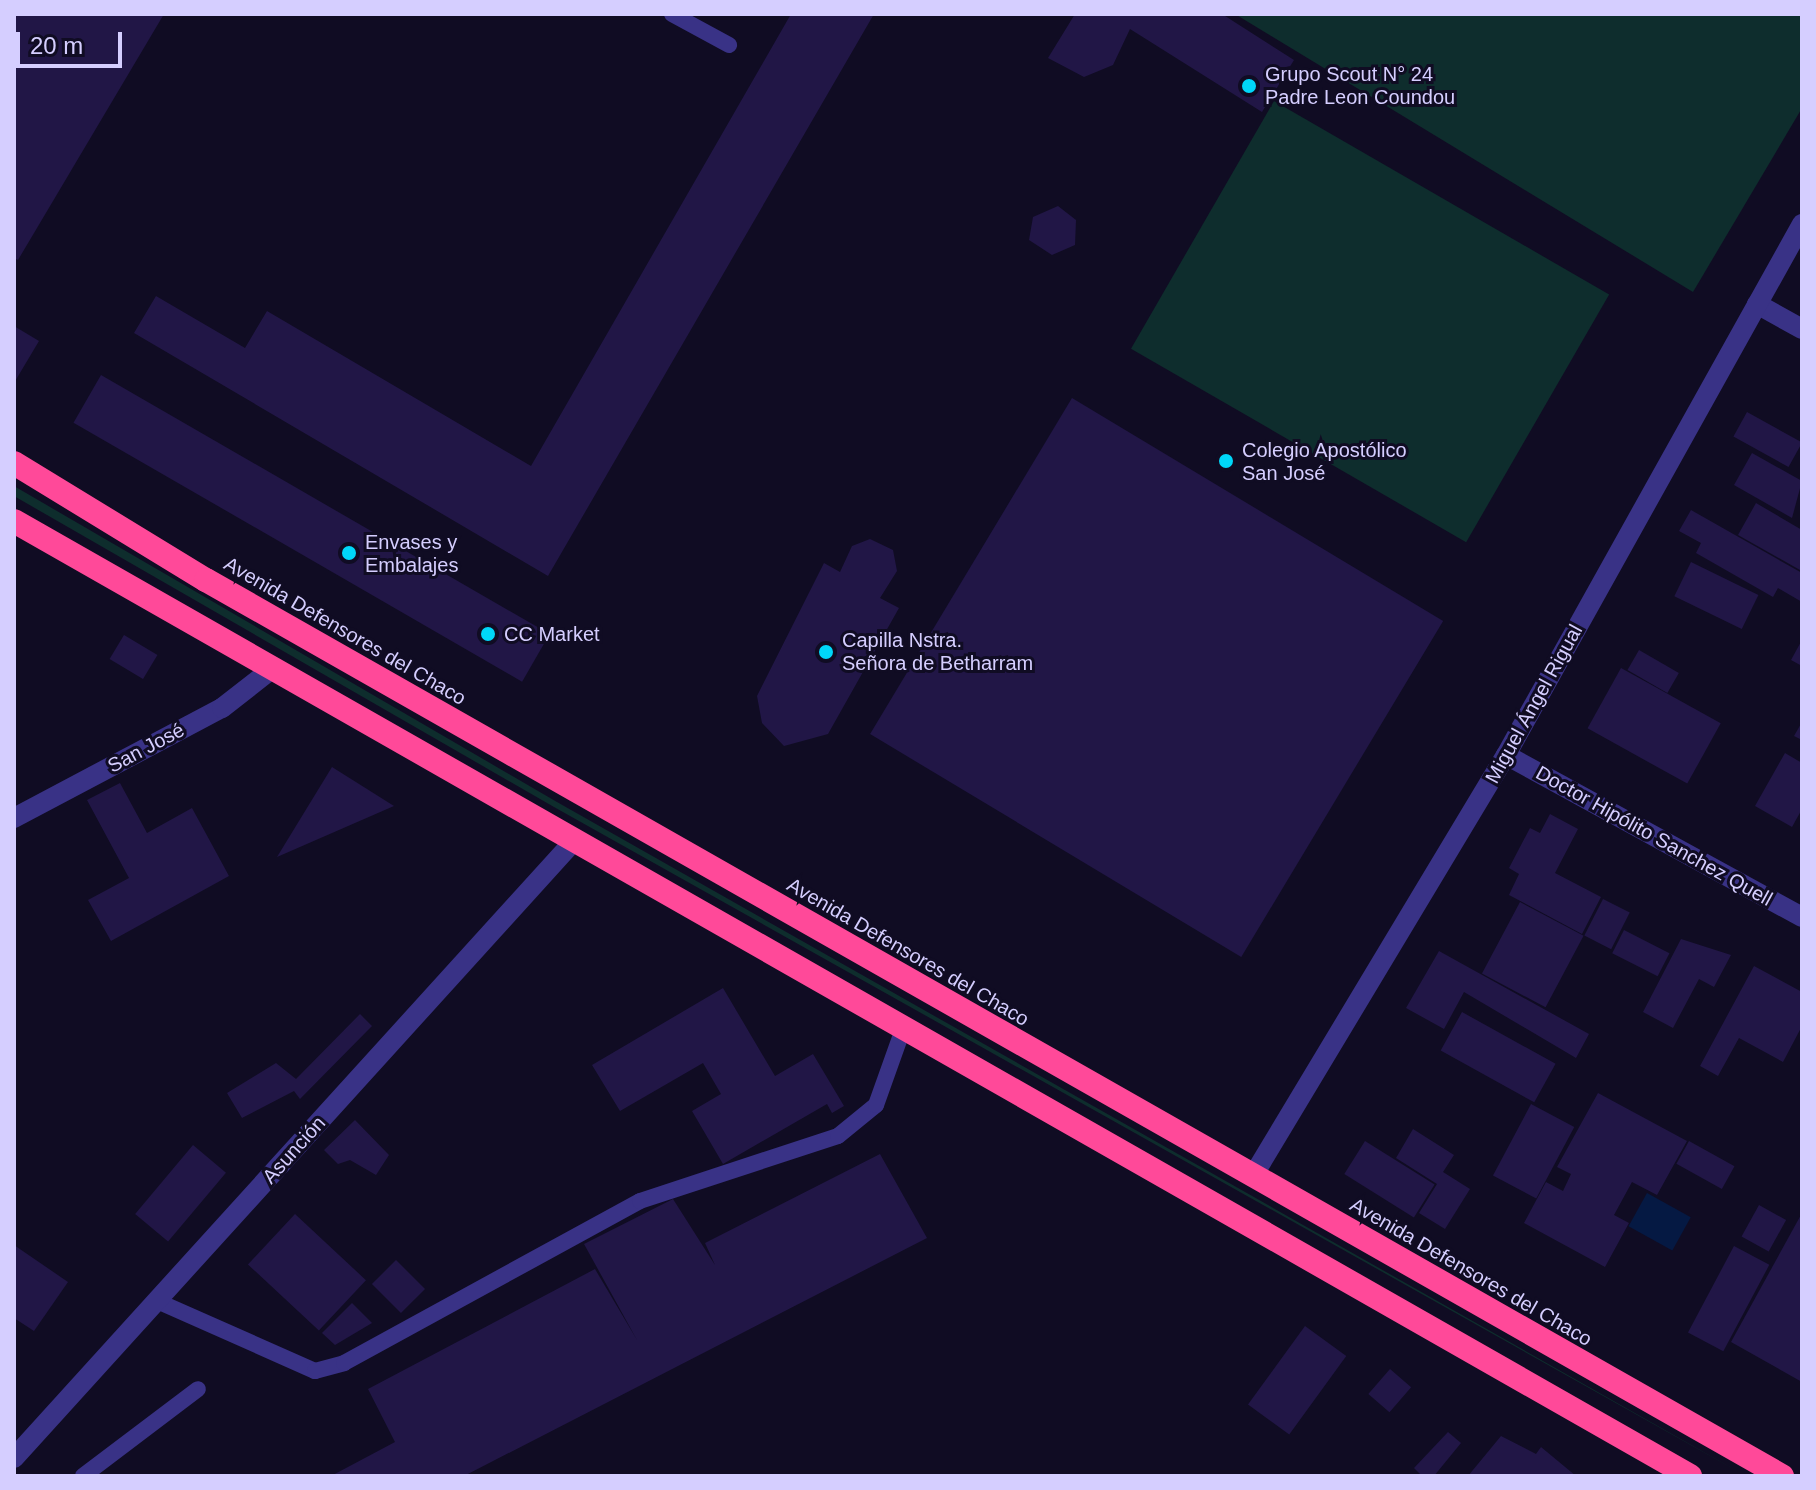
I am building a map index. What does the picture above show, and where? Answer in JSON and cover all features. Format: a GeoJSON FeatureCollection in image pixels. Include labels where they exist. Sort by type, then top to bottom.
{"type":"FeatureCollection","features":[{"type":"Feature","properties":{"kind":"highway","name":"Avenida Defensores del Chaco"},"geometry":{"type":"LineString","coordinates":[[14,463],[1253,1176],[1782,1476]]}},
{"type":"Feature","properties":{"kind":"highway"},"geometry":{"type":"LineString","coordinates":[[14,521],[1690,1476]]}},
{"type":"Feature","properties":{"kind":"street","name":"Miguel Ángel Rigual"},"geometry":{"type":"LineString","coordinates":[[1253,1176],[1506,755],[1802,224]]}},
{"type":"Feature","properties":{"kind":"street"},"geometry":{"type":"LineString","coordinates":[[1757,304],[1802,329]]}},
{"type":"Feature","properties":{"kind":"street","name":"San José"},"geometry":{"type":"LineString","coordinates":[[14,818],[222,708],[272,669]]}},
{"type":"Feature","properties":{"kind":"street","name":"Doctor Hipólito Sanchez Quell"},"geometry":{"type":"LineString","coordinates":[[1506,755],[1802,917]]}},
{"type":"Feature","properties":{"kind":"street","name":"Asunción"},"geometry":{"type":"LineString","coordinates":[[14,1458],[573,842]]}},
{"type":"Feature","properties":{"kind":"lane"},"geometry":{"type":"LineString","coordinates":[[672,14],[729,45]]}},
{"type":"Feature","properties":{"kind":"lane"},"geometry":{"type":"LineString","coordinates":[[157,1301],[315,1371],[344,1363],[640,1201],[849,1130],[876,1105],[903,1029]]}},
{"type":"Feature","properties":{"kind":"lane"},"geometry":{"type":"LineString","coordinates":[[83,1476],[198,1389]]}},
{"type":"Feature","properties":{"kind":"green space"},"geometry":{"type":"Polygon","coordinates":[[[1235,14],[1802,14],[1802,108],[1693,292],[1235,14]]]}},
{"type":"Feature","properties":{"kind":"green space"},"geometry":{"type":"Polygon","coordinates":[[[1274,101],[1609,294],[1466,542],[1131,349],[1274,101]]]}},
{"type":"Feature","properties":{"kind":"green space"},"geometry":{"type":"Polygon","coordinates":[[[14,486],[557,802],[1746,1476],[554,807],[14,496],[14,486]]]}},
{"type":"Feature","properties":{"kind":"water"},"geometry":{"type":"Polygon","coordinates":[[[1647,1193],[1691,1217],[1672,1250],[1629,1226],[1647,1193]]]}},
{"type":"Feature","properties":{"kind":"building"},"geometry":{"type":"Polygon","coordinates":[[[14,14],[164,14],[18,260],[14,258],[14,14]]]}},
{"type":"Feature","properties":{"kind":"building"},"geometry":{"type":"Polygon","coordinates":[[[791,14],[874,14],[548,576],[134,333],[156,296],[245,348],[267,311],[531,466],[791,14]]]}},
{"type":"Feature","properties":{"kind":"building","name":"Grupo Scout N° 24 Padre Leon Coundou"},"geometry":{"type":"Polygon","coordinates":[[[1075,14],[1222,14],[1294,60],[1262,112],[1130,29],[1113,65],[1084,77],[1048,58],[1075,14]]]}},
{"type":"Feature","properties":{"kind":"building"},"geometry":{"type":"Polygon","coordinates":[[[1058,206],[1076,220],[1075,245],[1052,255],[1029,240],[1033,217],[1058,206]]]}},
{"type":"Feature","properties":{"kind":"building"},"geometry":{"type":"Polygon","coordinates":[[[14,326],[39,341],[14,383],[14,326]]]}},
{"type":"Feature","properties":{"kind":"building"},"geometry":{"type":"Polygon","coordinates":[[[101,375],[550,634],[522,682],[74,423],[101,375]]]}},
{"type":"Feature","properties":{"kind":"building","name":"Colegio Apostólico San José"},"geometry":{"type":"Polygon","coordinates":[[[1072,398],[1443,621],[1241,957],[870,734],[1072,398]]]}},
{"type":"Feature","properties":{"kind":"building"},"geometry":{"type":"Polygon","coordinates":[[[1747,412],[1802,442],[1789,467],[1733,436],[1747,412]]]}},
{"type":"Feature","properties":{"kind":"building"},"geometry":{"type":"Polygon","coordinates":[[[1752,453],[1802,481],[1792,518],[1734,485],[1752,453]]]}},
{"type":"Feature","properties":{"kind":"building"},"geometry":{"type":"Polygon","coordinates":[[[1756,503],[1802,530],[1800,570],[1738,535],[1756,503]]]}},
{"type":"Feature","properties":{"kind":"building"},"geometry":{"type":"Polygon","coordinates":[[[1691,510],[1802,573],[1802,602],[1778,588],[1773,597],[1696,553],[1701,543],[1679,531],[1691,510]]]}},
{"type":"Feature","properties":{"kind":"building","name":"Capilla Nstra. Señora de Betharram"},"geometry":{"type":"Polygon","coordinates":[[[870,539],[893,550],[897,571],[880,598],[899,608],[828,734],[784,746],[762,723],[757,696],[824,563],[840,572],[852,546],[870,539]]]}},
{"type":"Feature","properties":{"kind":"building"},"geometry":{"type":"Polygon","coordinates":[[[1691,562],[1758,595],[1742,629],[1674,596],[1691,562]]]}},
{"type":"Feature","properties":{"kind":"building"},"geometry":{"type":"Polygon","coordinates":[[[124,635],[157,655],[143,679],[110,659],[124,635]]]}},
{"type":"Feature","properties":{"kind":"building"},"geometry":{"type":"Polygon","coordinates":[[[1802,640],[1802,666],[1791,660],[1802,640]]]}},
{"type":"Feature","properties":{"kind":"building"},"geometry":{"type":"Polygon","coordinates":[[[1639,650],[1679,673],[1667,693],[1628,670],[1639,650]]]}},
{"type":"Feature","properties":{"kind":"building"},"geometry":{"type":"Polygon","coordinates":[[[1621,668],[1721,723],[1687,784],[1588,728],[1621,668]]]}},
{"type":"Feature","properties":{"kind":"building"},"geometry":{"type":"Polygon","coordinates":[[[1802,722],[1802,740],[1794,736],[1802,722]]]}},
{"type":"Feature","properties":{"kind":"building"},"geometry":{"type":"Polygon","coordinates":[[[1785,753],[1802,763],[1802,809],[1792,827],[1755,806],[1785,753]]]}},
{"type":"Feature","properties":{"kind":"building"},"geometry":{"type":"Polygon","coordinates":[[[332,767],[394,806],[277,857],[332,767]]]}},
{"type":"Feature","properties":{"kind":"building"},"geometry":{"type":"Polygon","coordinates":[[[120,783],[147,833],[192,808],[229,876],[111,941],[88,900],[129,878],[87,800],[120,783]]]}},
{"type":"Feature","properties":{"kind":"building"},"geometry":{"type":"Polygon","coordinates":[[[1550,814],[1578,829],[1555,873],[1601,897],[1582,934],[1509,895],[1519,874],[1509,868],[1530,828],[1540,833],[1550,814]]]}},
{"type":"Feature","properties":{"kind":"building"},"geometry":{"type":"Polygon","coordinates":[[[1603,899],[1630,913],[1611,949],[1584,936],[1603,899]]]}},
{"type":"Feature","properties":{"kind":"building"},"geometry":{"type":"Polygon","coordinates":[[[1520,902],[1584,936],[1546,1007],[1482,974],[1520,902]]]}},
{"type":"Feature","properties":{"kind":"building"},"geometry":{"type":"Polygon","coordinates":[[[1624,930],[1669,953],[1658,976],[1612,953],[1624,930]]]}},
{"type":"Feature","properties":{"kind":"building"},"geometry":{"type":"Polygon","coordinates":[[[1681,939],[1731,955],[1714,987],[1699,979],[1673,1028],[1643,1012],[1681,939]]]}},
{"type":"Feature","properties":{"kind":"building"},"geometry":{"type":"Polygon","coordinates":[[[1439,951],[1589,1034],[1576,1058],[1464,992],[1444,1029],[1406,1008],[1439,951]]]}},
{"type":"Feature","properties":{"kind":"building"},"geometry":{"type":"Polygon","coordinates":[[[1754,966],[1802,992],[1802,1026],[1783,1062],[1739,1038],[1718,1076],[1700,1066],[1754,966]]]}},
{"type":"Feature","properties":{"kind":"building"},"geometry":{"type":"Polygon","coordinates":[[[723,988],[775,1076],[813,1054],[844,1106],[832,1113],[827,1104],[723,1164],[692,1111],[721,1094],[703,1063],[620,1111],[592,1065],[723,988]]]}},
{"type":"Feature","properties":{"kind":"building"},"geometry":{"type":"Polygon","coordinates":[[[1462,1012],[1556,1064],[1534,1102],[1441,1050],[1462,1012]]]}},
{"type":"Feature","properties":{"kind":"building"},"geometry":{"type":"Polygon","coordinates":[[[360,1014],[372,1026],[300,1099],[294,1091],[242,1118],[227,1093],[276,1063],[296,1079],[360,1014]]]}},
{"type":"Feature","properties":{"kind":"building"},"geometry":{"type":"Polygon","coordinates":[[[1598,1093],[1687,1141],[1657,1195],[1632,1182],[1614,1215],[1629,1223],[1605,1267],[1524,1223],[1546,1182],[1563,1191],[1571,1174],[1557,1167],[1598,1093]]]}},
{"type":"Feature","properties":{"kind":"building"},"geometry":{"type":"Polygon","coordinates":[[[1531,1104],[1574,1127],[1536,1199],[1493,1176],[1531,1104]]]}},
{"type":"Feature","properties":{"kind":"building"},"geometry":{"type":"Polygon","coordinates":[[[355,1120],[389,1155],[376,1175],[350,1160],[338,1164],[324,1150],[355,1120]]]}},
{"type":"Feature","properties":{"kind":"building"},"geometry":{"type":"Polygon","coordinates":[[[1413,1129],[1454,1155],[1443,1172],[1470,1189],[1445,1229],[1419,1213],[1437,1184],[1396,1158],[1413,1129]]]}},
{"type":"Feature","properties":{"kind":"building"},"geometry":{"type":"Polygon","coordinates":[[[1365,1141],[1435,1184],[1414,1218],[1344,1174],[1365,1141]]]}},
{"type":"Feature","properties":{"kind":"building"},"geometry":{"type":"Polygon","coordinates":[[[1689,1141],[1734,1166],[1722,1189],[1676,1164],[1689,1141]]]}},
{"type":"Feature","properties":{"kind":"building"},"geometry":{"type":"Polygon","coordinates":[[[193,1145],[226,1173],[168,1242],[135,1214],[193,1145]]]}},
{"type":"Feature","properties":{"kind":"building"},"geometry":{"type":"Polygon","coordinates":[[[880,1154],[927,1238],[464,1476],[331,1476],[395,1442],[368,1389],[595,1269],[637,1340],[584,1244],[673,1199],[715,1265],[705,1243],[880,1154]]]}},
{"type":"Feature","properties":{"kind":"building"},"geometry":{"type":"Polygon","coordinates":[[[1759,1205],[1786,1220],[1769,1252],[1742,1236],[1759,1205]]]}},
{"type":"Feature","properties":{"kind":"building"},"geometry":{"type":"Polygon","coordinates":[[[1802,1213],[1802,1382],[1731,1342],[1802,1213]]]}},
{"type":"Feature","properties":{"kind":"building"},"geometry":{"type":"Polygon","coordinates":[[[295,1214],[366,1280],[319,1331],[248,1264],[295,1214]]]}},
{"type":"Feature","properties":{"kind":"building"},"geometry":{"type":"Polygon","coordinates":[[[14,1245],[68,1282],[34,1331],[14,1318],[14,1245]]]}},
{"type":"Feature","properties":{"kind":"building"},"geometry":{"type":"Polygon","coordinates":[[[1734,1246],[1769,1265],[1723,1351],[1688,1333],[1734,1246]]]}},
{"type":"Feature","properties":{"kind":"building"},"geometry":{"type":"Polygon","coordinates":[[[396,1260],[425,1289],[401,1313],[372,1284],[396,1260]]]}},
{"type":"Feature","properties":{"kind":"building"},"geometry":{"type":"Polygon","coordinates":[[[352,1303],[372,1323],[335,1345],[322,1333],[352,1303]]]}},
{"type":"Feature","properties":{"kind":"building"},"geometry":{"type":"Polygon","coordinates":[[[1305,1326],[1346,1356],[1289,1434],[1248,1404],[1305,1326]]]}},
{"type":"Feature","properties":{"kind":"building"},"geometry":{"type":"Polygon","coordinates":[[[1390,1369],[1411,1387],[1389,1412],[1368,1394],[1390,1369]]]}},
{"type":"Feature","properties":{"kind":"building"},"geometry":{"type":"Polygon","coordinates":[[[1448,1432],[1461,1443],[1434,1476],[1422,1476],[1414,1468],[1448,1432]]]}},
{"type":"Feature","properties":{"kind":"building"},"geometry":{"type":"Polygon","coordinates":[[[1501,1436],[1536,1454],[1541,1447],[1576,1476],[1468,1476],[1501,1436]]]}},
{"type":"Feature","properties":{"kind":"place","name":"Grupo Scout N° 24 Padre Leon Coundou"},"geometry":{"type":"Point","coordinates":[1249,86]}},
{"type":"Feature","properties":{"kind":"place","name":"Colegio Apostólico San José"},"geometry":{"type":"Point","coordinates":[1226,461]}},
{"type":"Feature","properties":{"kind":"place","name":"Envases y Embalajes"},"geometry":{"type":"Point","coordinates":[349,553]}},
{"type":"Feature","properties":{"kind":"place","name":"CC Market"},"geometry":{"type":"Point","coordinates":[488,634]}},
{"type":"Feature","properties":{"kind":"place","name":"Capilla Nstra. Señora de Betharram"},"geometry":{"type":"Point","coordinates":[826,652]}}]}
